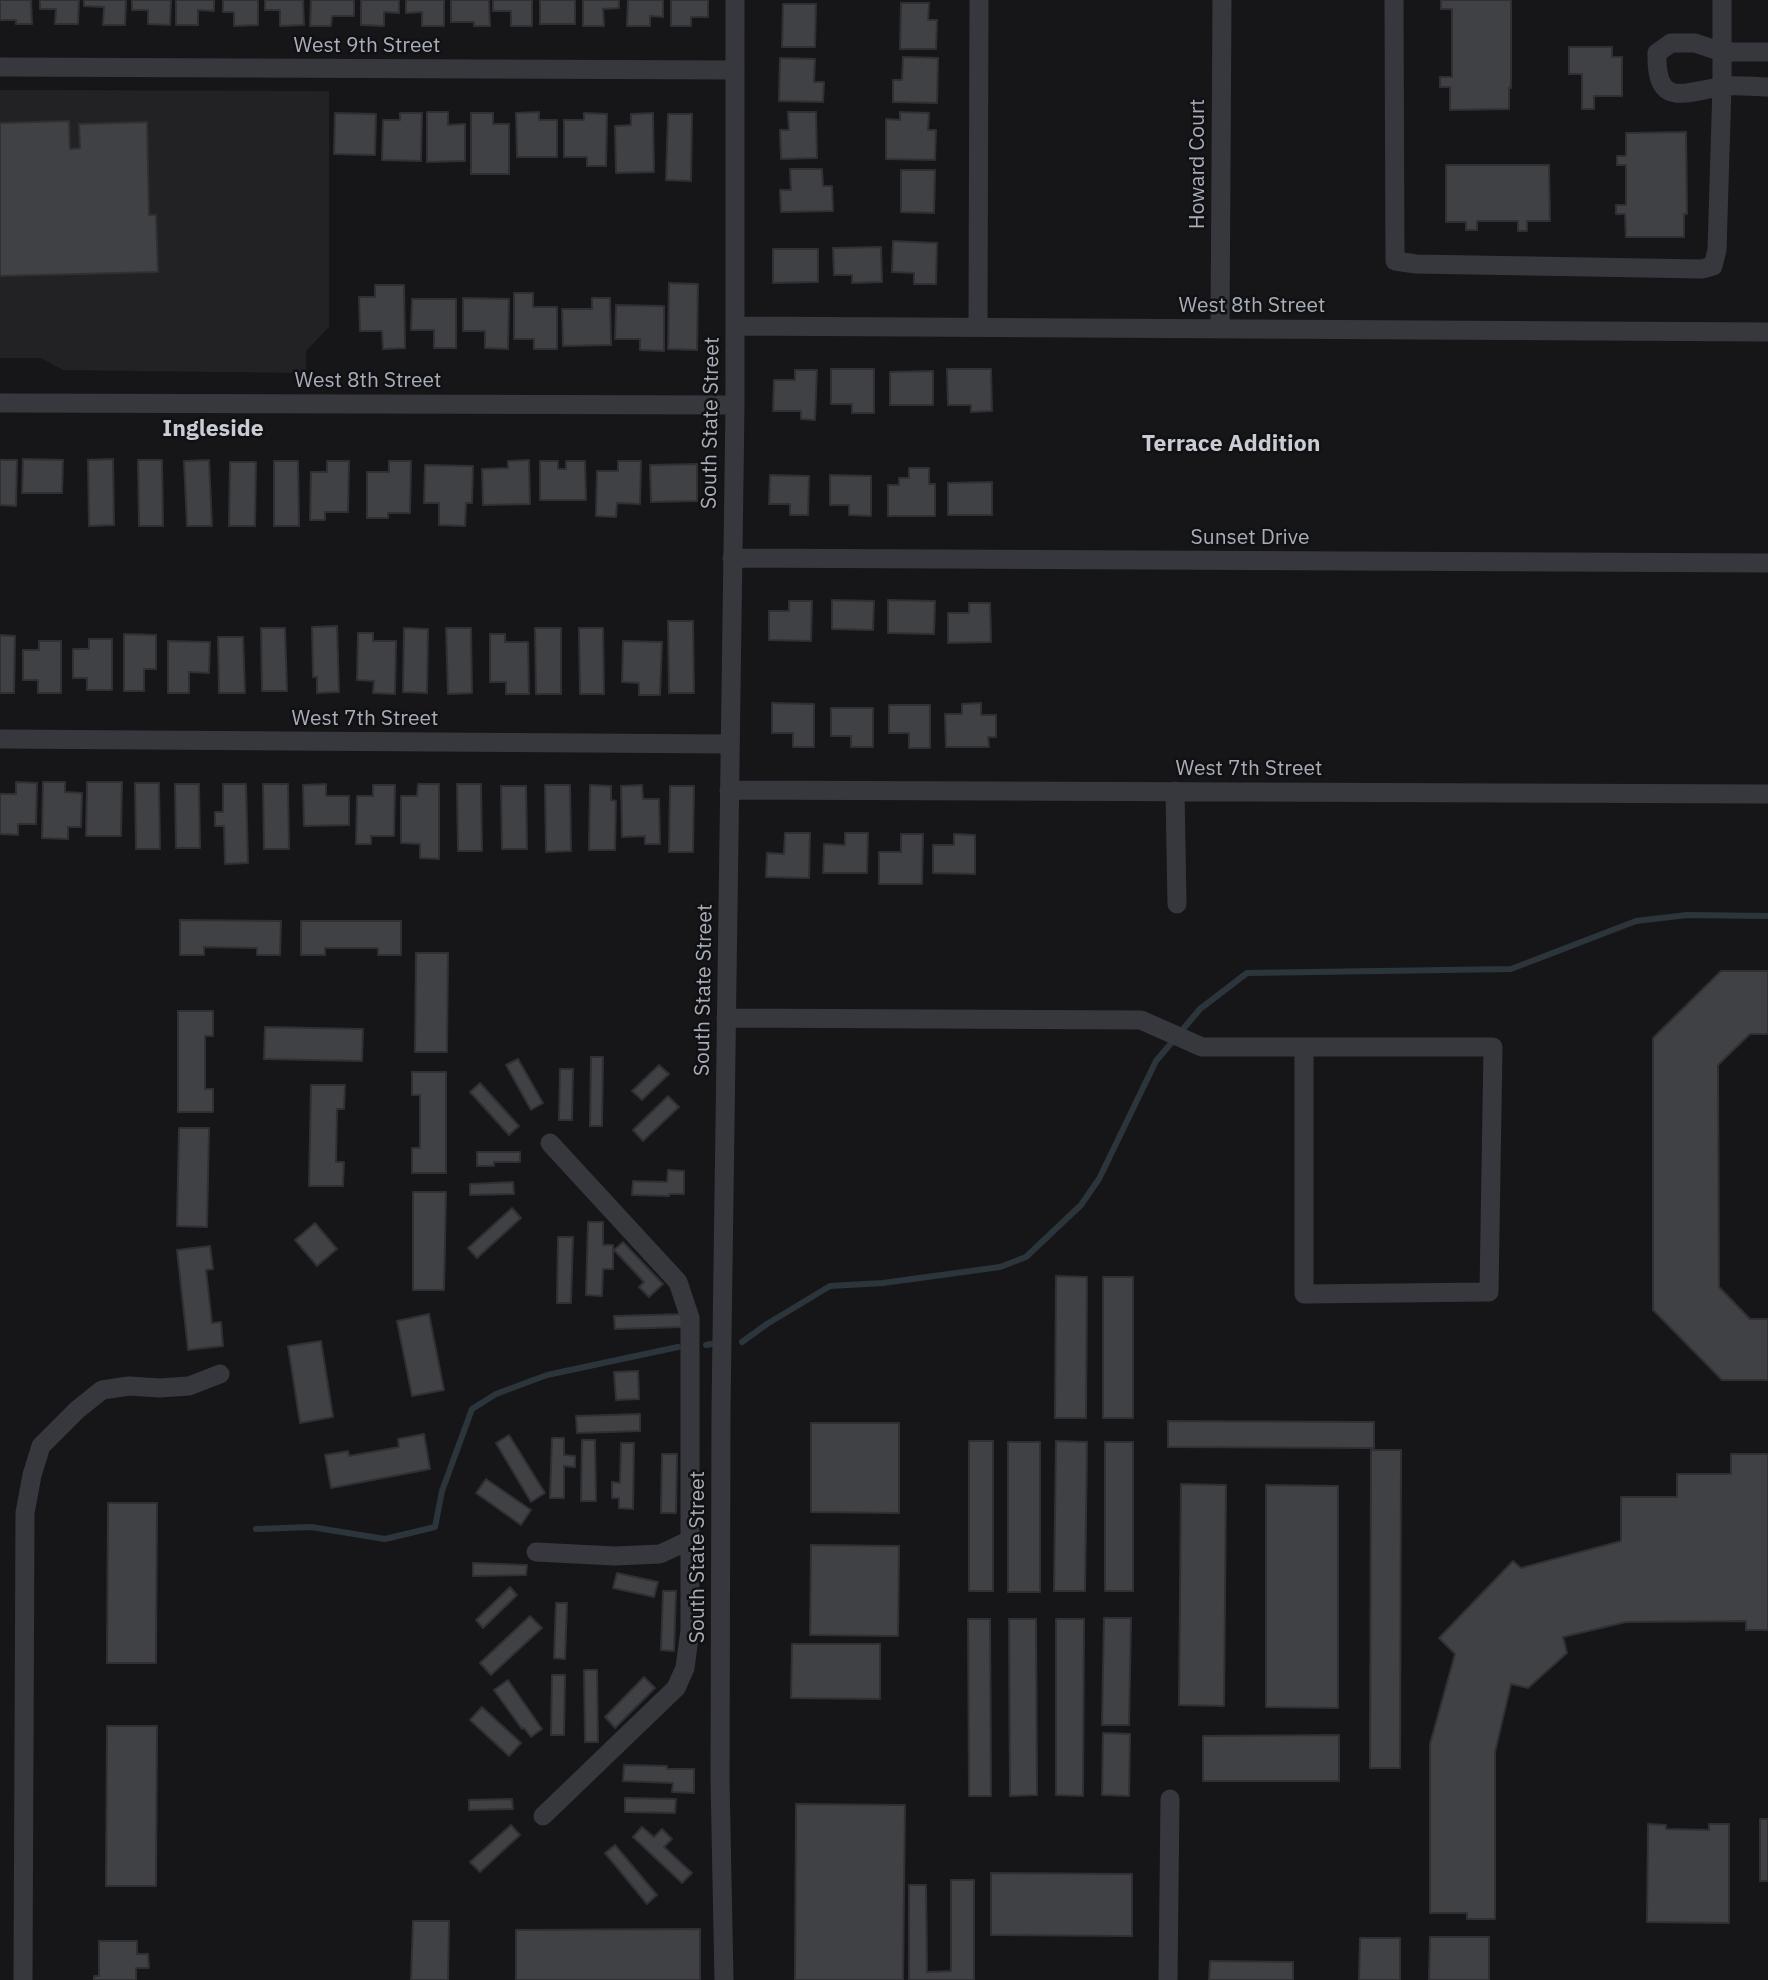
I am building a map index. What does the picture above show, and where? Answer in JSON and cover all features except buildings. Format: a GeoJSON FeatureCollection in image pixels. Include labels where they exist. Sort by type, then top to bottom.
{"type":"FeatureCollection","features":[{"type":"Feature","properties":{"kind":"street","name":"South State Street"},"geometry":{"type":"LineString","coordinates":[[724,1980],[720,1779],[721,1410],[735,405],[735,0]]}},
{"type":"Feature","properties":{"kind":"street"},"geometry":{"type":"LineString","coordinates":[[978,327],[979,0]]}},
{"type":"Feature","properties":{"kind":"street","name":"Howard Court"},"geometry":{"type":"LineString","coordinates":[[1220,328],[1222,0]]}},
{"type":"Feature","properties":{"kind":"street"},"geometry":{"type":"LineString","coordinates":[[1394,0],[1395,261],[1416,264],[1702,270],[1713,266],[1717,250],[1722,0]]}},
{"type":"Feature","properties":{"kind":"street"},"geometry":{"type":"LineString","coordinates":[[1768,52],[1722,52],[1695,43],[1671,43],[1657,53],[1657,70],[1659,80],[1670,92],[1689,94],[1722,86],[1768,87]]}},
{"type":"Feature","properties":{"kind":"street","name":"West 9th Street"},"geometry":{"type":"LineString","coordinates":[[0,67],[734,70]]}},
{"type":"Feature","properties":{"kind":"street","name":"West 8th Street"},"geometry":{"type":"LineString","coordinates":[[735,326],[1768,332]]}},
{"type":"Feature","properties":{"kind":"street","name":"West 8th Street"},"geometry":{"type":"LineString","coordinates":[[0,403],[735,405]]}},
{"type":"Feature","properties":{"kind":"street","name":"Sunset Drive"},"geometry":{"type":"LineString","coordinates":[[732,558],[1768,564]]}},
{"type":"Feature","properties":{"kind":"street","name":"West 7th Street"},"geometry":{"type":"LineString","coordinates":[[0,739],[729,744]]}},
{"type":"Feature","properties":{"kind":"street","name":"West 7th Street"},"geometry":{"type":"LineString","coordinates":[[729,790],[1768,794]]}},
{"type":"Feature","properties":{"kind":"street"},"geometry":{"type":"LineString","coordinates":[[1175,791],[1177,904]]}},
{"type":"Feature","properties":{"kind":"street"},"geometry":{"type":"LineString","coordinates":[[726,1018],[1141,1020],[1202,1048],[1304,1048],[1493,1048],[1489,1292],[1304,1294],[1304,1048]]}},
{"type":"Feature","properties":{"kind":"street"},"geometry":{"type":"LineString","coordinates":[[543,1816],[676,1688],[685,1668],[690,1630],[690,1318],[678,1282],[550,1143]]}},
{"type":"Feature","properties":{"kind":"street"},"geometry":{"type":"LineString","coordinates":[[23,1980],[25,1513],[41,1446],[77,1410],[102,1390],[129,1385],[160,1388],[190,1385],[220,1374]]}},
{"type":"Feature","properties":{"kind":"street"},"geometry":{"type":"LineString","coordinates":[[690,1415],[721,1410]]}},
{"type":"Feature","properties":{"kind":"street"},"geometry":{"type":"LineString","coordinates":[[536,1552],[615,1556],[660,1554],[690,1540]]}},
{"type":"Feature","properties":{"kind":"street"},"geometry":{"type":"LineString","coordinates":[[1168,1980],[1170,1799]]}},
{"type":"Feature","properties":{"kind":"shaded area"},"geometry":{"type":"Polygon","coordinates":[[[0,90],[329,91],[329,327],[306,351],[306,373],[63,370],[41,358],[0,358],[0,90]]]}},
{"type":"Feature","properties":{"kind":"waterway"},"geometry":{"type":"LineString","coordinates":[[742,1342],[830,1286],[883,1283],[1000,1267],[1026,1257],[1081,1205],[1099,1179],[1156,1061],[1200,1009],[1247,973],[1511,969],[1636,921],[1687,915],[1768,916]]}},
{"type":"Feature","properties":{"kind":"waterway"},"geometry":{"type":"LineString","coordinates":[[706,1345],[711,1344]]}},
{"type":"Feature","properties":{"kind":"waterway"},"geometry":{"type":"LineString","coordinates":[[256,1529],[311,1527],[385,1539],[435,1527],[442,1491],[472,1409],[496,1394],[547,1375],[678,1347]]}},
{"type":"Feature","properties":{"kind":"district","name":"Ingleside"},"geometry":{"type":"Point","coordinates":[213,429]}},
{"type":"Feature","properties":{"kind":"district","name":"Terrace Addition"},"geometry":{"type":"Point","coordinates":[1231,444]}}]}
